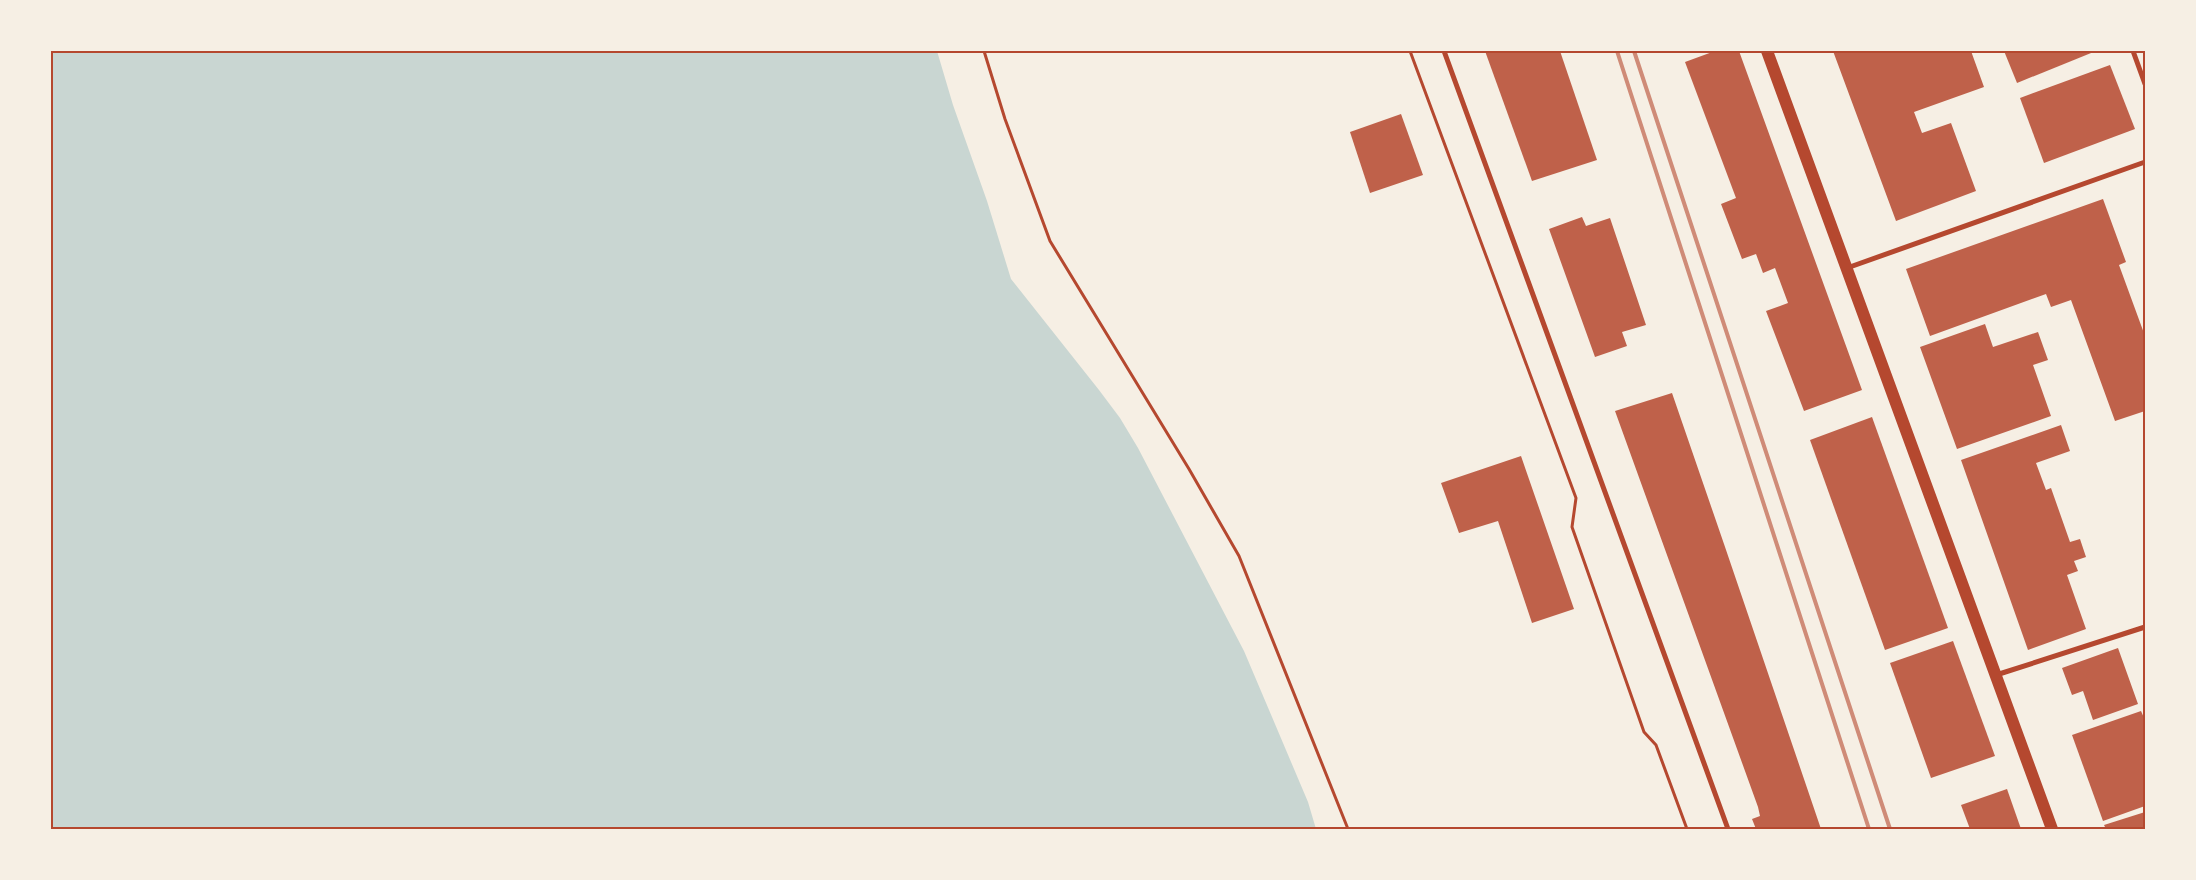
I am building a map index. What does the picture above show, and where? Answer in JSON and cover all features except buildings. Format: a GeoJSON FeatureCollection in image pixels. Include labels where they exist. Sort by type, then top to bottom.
{"type":"FeatureCollection","features":[{"type":"Feature","properties":{"kind":"main road"},"geometry":{"type":"LineString","coordinates":[[1767,51],[2052,829]]}},
{"type":"Feature","properties":{"kind":"street"},"geometry":{"type":"LineString","coordinates":[[1444,51],[1728,829]]}},
{"type":"Feature","properties":{"kind":"street"},"geometry":{"type":"LineString","coordinates":[[2133,51],[2145,84]]}},
{"type":"Feature","properties":{"kind":"street"},"geometry":{"type":"LineString","coordinates":[[1846,268],[2145,162]]}},
{"type":"Feature","properties":{"kind":"street"},"geometry":{"type":"LineString","coordinates":[[1996,675],[2145,627]]}},
{"type":"Feature","properties":{"kind":"path"},"geometry":{"type":"LineString","coordinates":[[984,51],[1006,119],[1050,241],[1189,469],[1239,556],[1348,829]]}},
{"type":"Feature","properties":{"kind":"path"},"geometry":{"type":"LineString","coordinates":[[1410,51],[1576,498],[1572,526],[1644,732],[1656,745],[1687,829]]}},
{"type":"Feature","properties":{"kind":"shaded area"},"geometry":{"type":"Polygon","coordinates":[[[51,51],[937,51],[1011,279],[1099,390],[1120,418],[1138,448],[1244,651],[1308,802],[1316,829],[51,829],[51,51]]]}},
{"type":"Feature","properties":{"kind":"railway"},"geometry":{"type":"LineString","coordinates":[[1617,51],[1869,829]]}},
{"type":"Feature","properties":{"kind":"railway"},"geometry":{"type":"LineString","coordinates":[[1634,51],[1890,829]]}}]}
